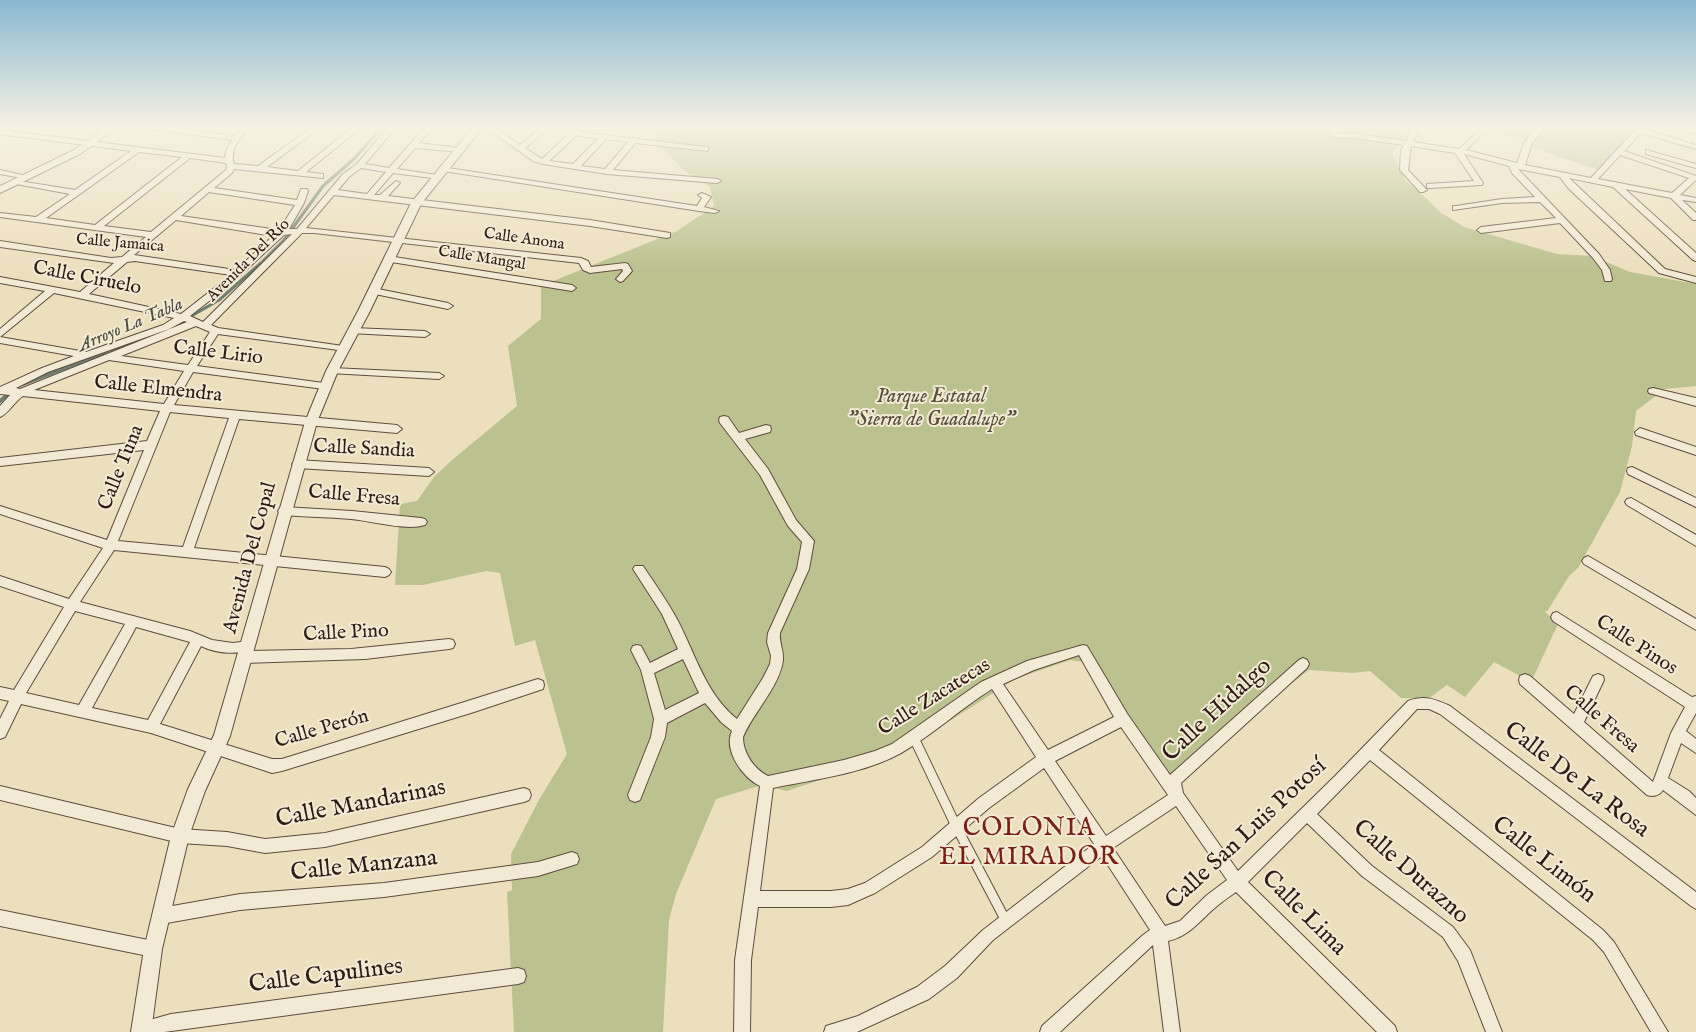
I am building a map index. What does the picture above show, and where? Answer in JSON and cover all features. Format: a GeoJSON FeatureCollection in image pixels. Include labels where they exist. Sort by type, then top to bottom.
{"type":"FeatureCollection","features":[{"type":"Feature","properties":{"kind":"street"},"geometry":{"type":"LineString","coordinates":[[17,175],[27,177]]}},
{"type":"Feature","properties":{"kind":"street"},"geometry":{"type":"LineString","coordinates":[[0,190],[30,175]]}},
{"type":"Feature","properties":{"kind":"street"},"geometry":{"type":"LineString","coordinates":[[38,220],[102,175]]}},
{"type":"Feature","properties":{"kind":"street"},"geometry":{"type":"LineString","coordinates":[[98,227],[164,175]]}},
{"type":"Feature","properties":{"kind":"street"},"geometry":{"type":"LineString","coordinates":[[82,295],[224,175]]}},
{"type":"Feature","properties":{"kind":"street"},"geometry":{"type":"LineString","coordinates":[[314,175],[320,176]]}},
{"type":"Feature","properties":{"kind":"street","name":"Avenida Del Río"},"geometry":{"type":"LineString","coordinates":[[0,413],[19,393],[192,321],[299,231],[348,175]]}},
{"type":"Feature","properties":{"kind":"street"},"geometry":{"type":"LineString","coordinates":[[368,197],[387,175]]}},
{"type":"Feature","properties":{"kind":"street","name":"Avenida Del Copal"},"geometry":{"type":"LineString","coordinates":[[141,1031],[153,949],[180,836],[197,789],[217,749],[227,721],[297,464],[311,422],[324,386],[373,292],[416,203],[438,175]]}},
{"type":"Feature","properties":{"kind":"street"},"geometry":{"type":"LineString","coordinates":[[456,175],[715,211]]}},
{"type":"Feature","properties":{"kind":"street"},"geometry":{"type":"LineString","coordinates":[[646,175],[717,181]]}},
{"type":"Feature","properties":{"kind":"street"},"geometry":{"type":"LineString","coordinates":[[1409,175],[1426,188],[1479,183],[1473,175]]}},
{"type":"Feature","properties":{"kind":"street"},"geometry":{"type":"LineString","coordinates":[[1519,175],[1596,256],[1606,270],[1608,279]]}},
{"type":"Feature","properties":{"kind":"street"},"geometry":{"type":"LineString","coordinates":[[1563,175],[1571,186],[1666,273],[1696,280]]}},
{"type":"Feature","properties":{"kind":"street"},"geometry":{"type":"LineString","coordinates":[[1568,175],[1696,200]]}},
{"type":"Feature","properties":{"kind":"street"},"geometry":{"type":"LineString","coordinates":[[1593,180],[1597,175]]}},
{"type":"Feature","properties":{"kind":"street"},"geometry":{"type":"LineString","coordinates":[[1674,196],[1693,178],[1689,175]]}},
{"type":"Feature","properties":{"kind":"street"},"geometry":{"type":"LineString","coordinates":[[16,182],[77,193]]}},
{"type":"Feature","properties":{"kind":"street"},"geometry":{"type":"LineString","coordinates":[[382,198],[396,183]]}},
{"type":"Feature","properties":{"kind":"street"},"geometry":{"type":"LineString","coordinates":[[1615,184],[1696,258]]}},
{"type":"Feature","properties":{"kind":"street"},"geometry":{"type":"LineString","coordinates":[[207,189],[300,203]]}},
{"type":"Feature","properties":{"kind":"street","name":"Avenida Del Río"},"geometry":{"type":"LineString","coordinates":[[2,391],[44,370],[166,326],[192,321],[238,273],[284,233],[300,203],[304,190]]}},
{"type":"Feature","properties":{"kind":"street"},"geometry":{"type":"LineString","coordinates":[[333,192],[590,223],[667,235]]}},
{"type":"Feature","properties":{"kind":"street"},"geometry":{"type":"LineString","coordinates":[[699,209],[707,197],[702,195]]}},
{"type":"Feature","properties":{"kind":"street"},"geometry":{"type":"LineString","coordinates":[[1674,196],[1696,218]]}},
{"type":"Feature","properties":{"kind":"street"},"geometry":{"type":"LineString","coordinates":[[1456,208],[1502,201],[1543,199]]}},
{"type":"Feature","properties":{"kind":"street"},"geometry":{"type":"LineString","coordinates":[[2,217],[153,235]]}},
{"type":"Feature","properties":{"kind":"street"},"geometry":{"type":"LineString","coordinates":[[174,218],[284,233],[299,231],[397,240]]}},
{"type":"Feature","properties":{"kind":"street"},"geometry":{"type":"LineString","coordinates":[[1480,230],[1563,220]]}},
{"type":"Feature","properties":{"kind":"street","name":"Calle Anona"},"geometry":{"type":"LineString","coordinates":[[397,240],[581,261],[585,263],[587,270],[625,266],[628,271],[620,279]]}},
{"type":"Feature","properties":{"kind":"street","name":"Calle Jamaica"},"geometry":{"type":"LineString","coordinates":[[0,244],[111,261],[135,258],[238,273]]}},
{"type":"Feature","properties":{"kind":"street","name":"Calle Mangal"},"geometry":{"type":"LineString","coordinates":[[388,259],[572,288]]}},
{"type":"Feature","properties":{"kind":"street","name":"Calle Ciruelo"},"geometry":{"type":"LineString","coordinates":[[0,280],[82,295],[192,321],[216,330],[343,349]]}},
{"type":"Feature","properties":{"kind":"street"},"geometry":{"type":"LineString","coordinates":[[0,334],[52,290]]}},
{"type":"Feature","properties":{"kind":"street"},"geometry":{"type":"LineString","coordinates":[[373,292],[448,306]]}},
{"type":"Feature","properties":{"kind":"street","name":"Calle Tuna"},"geometry":{"type":"LineString","coordinates":[[0,733],[16,697],[111,544],[166,409],[216,330]]}},
{"type":"Feature","properties":{"kind":"street"},"geometry":{"type":"LineString","coordinates":[[353,331],[425,334]]}},
{"type":"Feature","properties":{"kind":"street"},"geometry":{"type":"LineString","coordinates":[[0,340],[86,355]]}},
{"type":"Feature","properties":{"kind":"street","name":"Calle Lirio"},"geometry":{"type":"LineString","coordinates":[[108,357],[190,369],[227,371],[324,386]]}},
{"type":"Feature","properties":{"kind":"street"},"geometry":{"type":"LineString","coordinates":[[332,371],[439,376]]}},
{"type":"Feature","properties":{"kind":"street","name":"Calle Elmendra"},"geometry":{"type":"LineString","coordinates":[[2,391],[166,409],[397,429]]}},
{"type":"Feature","properties":{"kind":"street"},"geometry":{"type":"LineString","coordinates":[[1653,391],[1696,402]]}},
{"type":"Feature","properties":{"kind":"street"},"geometry":{"type":"LineString","coordinates":[[187,551],[234,415]]}},
{"type":"Feature","properties":{"kind":"street"},"geometry":{"type":"LineString","coordinates":[[724,420],[764,472],[792,523],[808,541],[803,569],[774,633],[772,645],[778,656],[777,661],[739,729],[736,742],[741,757],[749,770],[767,783],[743,960],[742,1032]]}},
{"type":"Feature","properties":{"kind":"street"},"geometry":{"type":"LineString","coordinates":[[736,437],[754,434],[766,429]]}},
{"type":"Feature","properties":{"kind":"street"},"geometry":{"type":"LineString","coordinates":[[1640,432],[1696,451]]}},
{"type":"Feature","properties":{"kind":"street"},"geometry":{"type":"LineString","coordinates":[[0,462],[150,445]]}},
{"type":"Feature","properties":{"kind":"street","name":"Calle Sandia"},"geometry":{"type":"LineString","coordinates":[[297,464],[429,472]]}},
{"type":"Feature","properties":{"kind":"street"},"geometry":{"type":"LineString","coordinates":[[1632,471],[1696,503]]}},
{"type":"Feature","properties":{"kind":"street"},"geometry":{"type":"LineString","coordinates":[[1631,502],[1696,541]]}},
{"type":"Feature","properties":{"kind":"street"},"geometry":{"type":"LineString","coordinates":[[0,510],[98,542],[271,562],[385,572]]}},
{"type":"Feature","properties":{"kind":"street","name":"Calle Fresa"},"geometry":{"type":"LineString","coordinates":[[284,511],[421,522]]}},
{"type":"Feature","properties":{"kind":"street"},"geometry":{"type":"LineString","coordinates":[[1588,561],[1696,624]]}},
{"type":"Feature","properties":{"kind":"street"},"geometry":{"type":"LineString","coordinates":[[639,569],[674,624],[706,696],[725,719],[739,729]]}},
{"type":"Feature","properties":{"kind":"street"},"geometry":{"type":"LineString","coordinates":[[0,581],[72,605],[134,620],[222,647],[246,651]]}},
{"type":"Feature","properties":{"kind":"street","name":"Calle Pinos"},"geometry":{"type":"LineString","coordinates":[[1557,617],[1695,705]]}},
{"type":"Feature","properties":{"kind":"street"},"geometry":{"type":"LineString","coordinates":[[83,711],[134,620]]}},
{"type":"Feature","properties":{"kind":"street"},"geometry":{"type":"LineString","coordinates":[[151,727],[198,639]]}},
{"type":"Feature","properties":{"kind":"street","name":"Calle Pino"},"geometry":{"type":"LineString","coordinates":[[246,651],[303,656],[343,655],[449,644]]}},
{"type":"Feature","properties":{"kind":"street"},"geometry":{"type":"LineString","coordinates":[[635,795],[658,737],[661,719],[647,670],[637,650]]}},
{"type":"Feature","properties":{"kind":"street","name":"Calle Zacatecas"},"geometry":{"type":"LineString","coordinates":[[767,783],[787,780],[877,757],[914,738],[979,690],[1031,664],[1082,650]]}},
{"type":"Feature","properties":{"kind":"street","name":"Calle Lima"},"geometry":{"type":"LineString","coordinates":[[1082,650],[1085,652],[1123,719],[1237,882],[1387,1032]]}},
{"type":"Feature","properties":{"kind":"street"},"geometry":{"type":"LineString","coordinates":[[647,670],[685,652]]}},
{"type":"Feature","properties":{"kind":"street","name":"Calle Hidalgo"},"geometry":{"type":"LineString","coordinates":[[832,1032],[860,1023],[923,992],[951,972],[988,935],[1102,847],[1177,797],[1174,780],[1303,664]]}},
{"type":"Feature","properties":{"kind":"street","name":"Calle Fresa"},"geometry":{"type":"LineString","coordinates":[[1525,680],[1576,724],[1656,786],[1684,796],[1696,808]]}},
{"type":"Feature","properties":{"kind":"street"},"geometry":{"type":"LineString","coordinates":[[1576,724],[1598,680]]}},
{"type":"Feature","properties":{"kind":"street"},"geometry":{"type":"LineString","coordinates":[[995,683],[1046,758],[1102,847],[1151,915],[1159,934],[1172,1032]]}},
{"type":"Feature","properties":{"kind":"street","name":"Calle Perón"},"geometry":{"type":"LineString","coordinates":[[0,692],[151,727],[262,764],[282,764],[487,704],[538,685]]}},
{"type":"Feature","properties":{"kind":"street"},"geometry":{"type":"LineString","coordinates":[[661,719],[706,696]]}},
{"type":"Feature","properties":{"kind":"street","name":"Calle San Luis Potosí"},"geometry":{"type":"LineString","coordinates":[[1048,1032],[1148,940],[1159,934],[1176,931],[1185,926],[1212,900],[1237,882],[1307,814],[1413,705],[1426,702]]}},
{"type":"Feature","properties":{"kind":"street","name":"Calle De La Rosa"},"geometry":{"type":"LineString","coordinates":[[1426,702],[1445,710],[1696,900]]}},
{"type":"Feature","properties":{"kind":"street"},"geometry":{"type":"LineString","coordinates":[[1656,786],[1678,733],[1695,705]]}},
{"type":"Feature","properties":{"kind":"street"},"geometry":{"type":"LineString","coordinates":[[750,899],[812,900],[848,897],[870,888],[927,852],[984,803],[1046,758],[1123,719]]}},
{"type":"Feature","properties":{"kind":"street"},"geometry":{"type":"LineString","coordinates":[[1678,733],[1696,747]]}},
{"type":"Feature","properties":{"kind":"street"},"geometry":{"type":"LineString","coordinates":[[914,738],[957,828],[1006,922]]}},
{"type":"Feature","properties":{"kind":"street","name":"Calle Limón"},"geometry":{"type":"LineString","coordinates":[[1368,751],[1598,934],[1609,947],[1660,1032]]}},
{"type":"Feature","properties":{"kind":"street","name":"Calle Mandarinas"},"geometry":{"type":"LineString","coordinates":[[0,793],[180,836],[227,839],[265,846],[325,840],[524,795]]}},
{"type":"Feature","properties":{"kind":"street","name":"Calle Durazno"},"geometry":{"type":"LineString","coordinates":[[1307,814],[1367,871],[1448,932],[1464,956],[1494,1032]]}},
{"type":"Feature","properties":{"kind":"street","name":"Calle Manzana"},"geometry":{"type":"LineString","coordinates":[[160,916],[240,902],[384,890],[538,869],[572,859]]}},
{"type":"Feature","properties":{"kind":"street"},"geometry":{"type":"LineString","coordinates":[[0,918],[153,949]]}},
{"type":"Feature","properties":{"kind":"street","name":"Calle Capulines"},"geometry":{"type":"LineString","coordinates":[[141,1031],[171,1022],[205,1016],[518,976]]}},
{"type":"Feature","properties":{"kind":"street"},"geometry":{"type":"LineString","coordinates":[[1387,1032],[1397,1032]]}},
{"type":"Feature","properties":{"kind":"green space","name":"Parque Estatal \"Sierra de Guadalupe\""},"geometry":{"type":"Polygon","coordinates":[[[692,175],[1403,175],[1405,180],[1440,212],[1464,227],[1557,254],[1592,256],[1630,272],[1696,284],[1696,386],[1665,389],[1636,411],[1632,446],[1620,492],[1578,568],[1569,576],[1545,612],[1558,624],[1531,682],[1494,662],[1465,697],[1447,685],[1428,699],[1401,698],[1370,671],[1353,673],[1309,670],[1170,777],[1105,679],[1090,663],[1070,660],[1015,679],[898,754],[787,791],[762,785],[716,799],[676,894],[669,920],[663,1032],[514,1032],[507,892],[512,890],[511,854],[540,798],[567,754],[535,640],[515,646],[500,573],[486,571],[423,585],[395,585],[400,504],[417,501],[434,477],[517,406],[508,346],[541,319],[541,286],[677,231],[714,206],[710,187],[692,175]]]}},
{"type":"Feature","properties":{"kind":"waterway","name":"Arroyo La Tabla"},"geometry":{"type":"LineString","coordinates":[[188,318],[219,300],[261,263],[284,240],[323,186],[335,175]]}},
{"type":"Feature","properties":{"kind":"waterway","name":"Arroyo La Tabla"},"geometry":{"type":"LineString","coordinates":[[101,354],[177,324]]}},
{"type":"Feature","properties":{"kind":"waterway","name":"Arroyo La Tabla"},"geometry":{"type":"LineString","coordinates":[[23,384],[104,353]]}},
{"type":"Feature","properties":{"kind":"waterway","name":"Arroyo La Tabla"},"geometry":{"type":"LineString","coordinates":[[0,401],[11,392]]}},
{"type":"Feature","properties":{"kind":"district","name":"COLONIA EL MIRADOR"},"geometry":{"type":"Point","coordinates":[1029,844]}}]}
